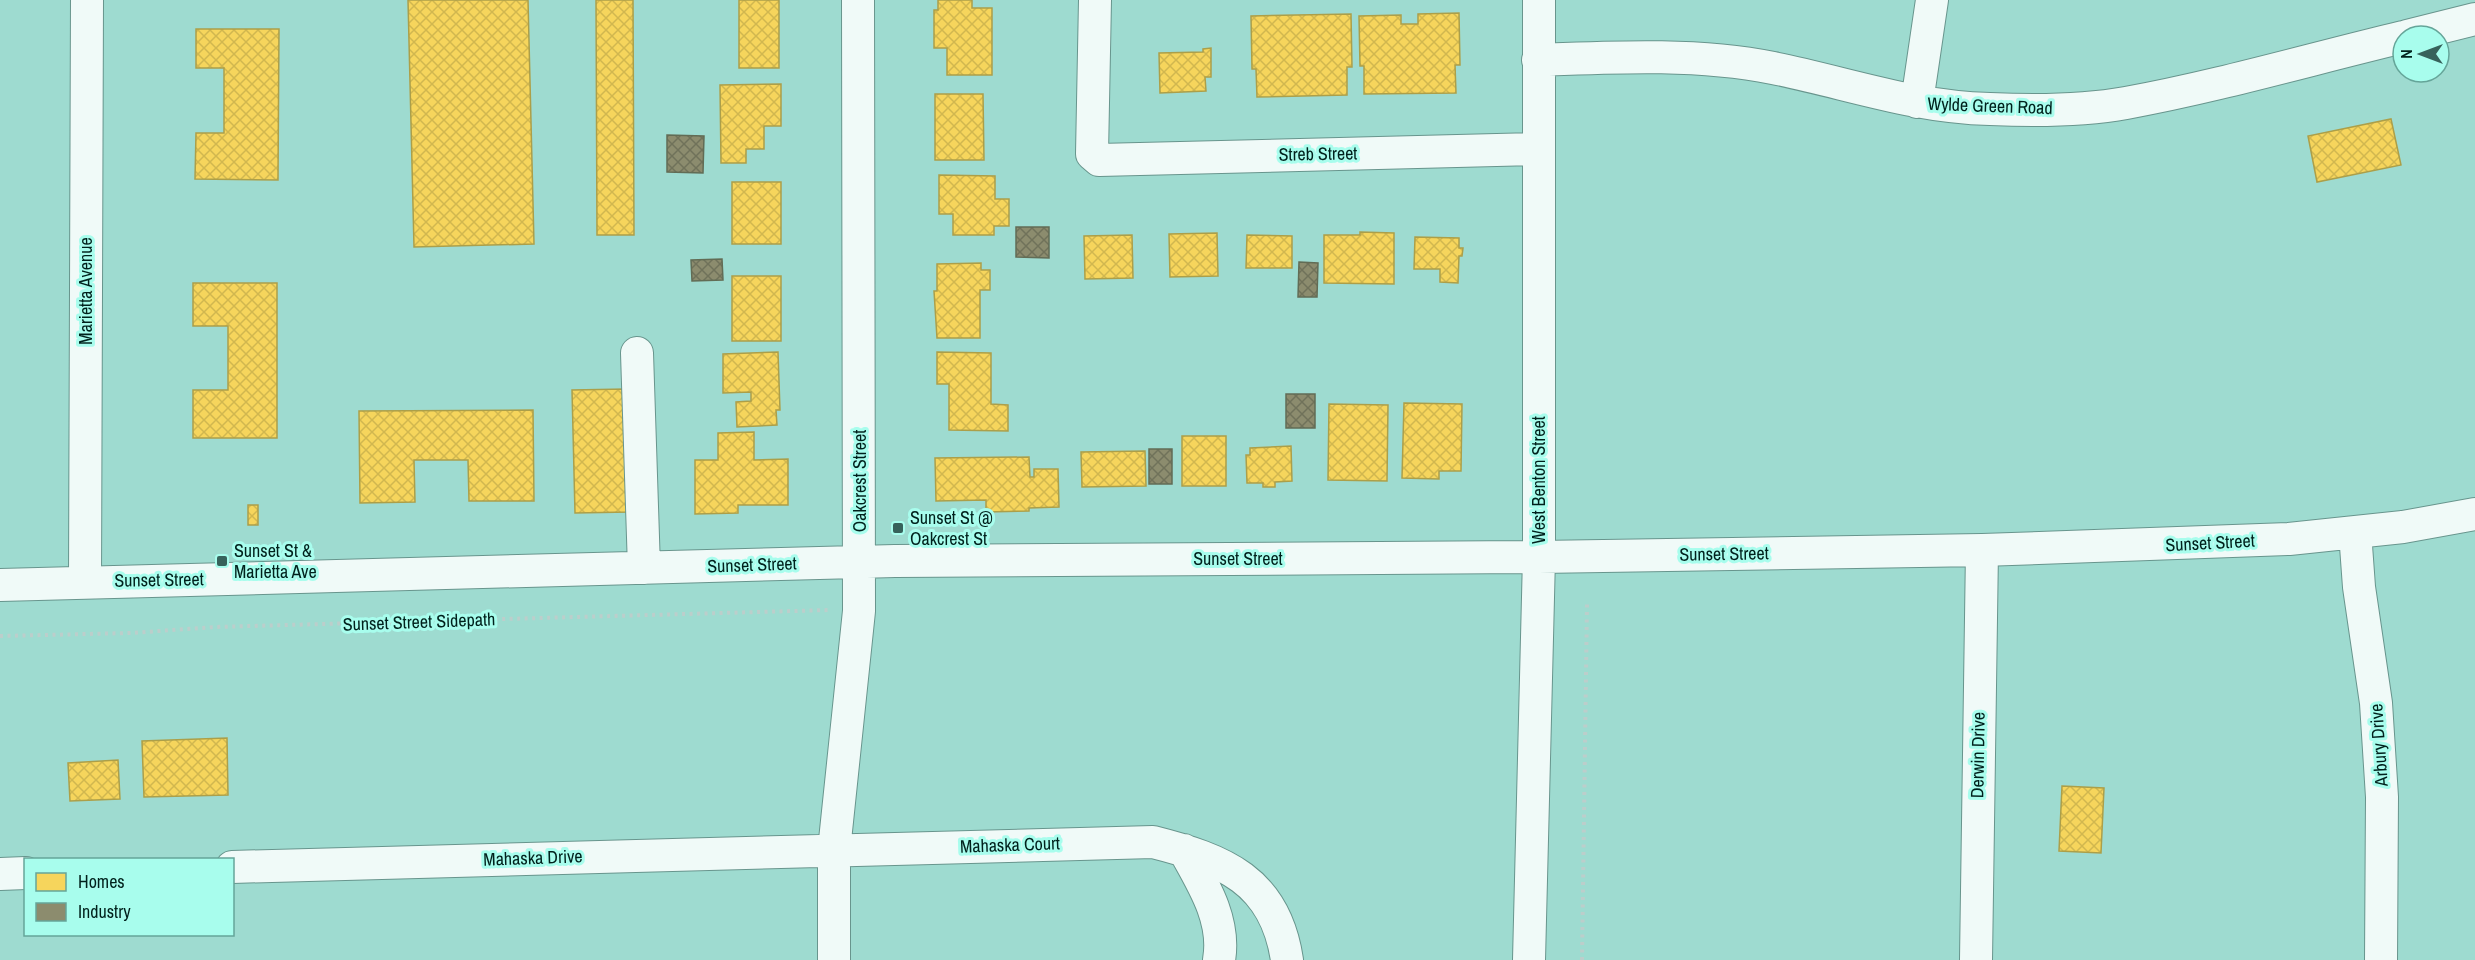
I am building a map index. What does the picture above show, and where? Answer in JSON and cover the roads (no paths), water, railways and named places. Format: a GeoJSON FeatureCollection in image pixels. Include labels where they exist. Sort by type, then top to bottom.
{"type":"FeatureCollection","features":[{"type":"Feature","properties":{"kind":"street","name":"Marietta Avenue"},"geometry":{"type":"LineString","coordinates":[[85,582],[87,0]]}},
{"type":"Feature","properties":{"kind":"street","name":"Oakcrest Street"},"geometry":{"type":"LineString","coordinates":[[834,960],[834,850],[855,660],[860,562],[858,0]]}},
{"type":"Feature","properties":{"kind":"street","name":"Streb Street"},"geometry":{"type":"LineString","coordinates":[[1095,0],[1092,154],[1099,160],[1538,149]]}},
{"type":"Feature","properties":{"kind":"street","name":"West Benton Street"},"geometry":{"type":"LineString","coordinates":[[1529,960],[1539,557],[1539,0]]}},
{"type":"Feature","properties":{"kind":"street"},"geometry":{"type":"LineString","coordinates":[[1917,102],[1932,0]]}},
{"type":"Feature","properties":{"kind":"street","name":"Wylde Green Road"},"geometry":{"type":"LineString","coordinates":[[2451,25],[2475,19]]}},
{"type":"Feature","properties":{"kind":"street","name":"Wylde Green Road"},"geometry":{"type":"LineString","coordinates":[[1538,60],[1660,58],[1731,62],[1773,68],[1917,102],[1991,110],[2068,109],[2124,103],[2391,40]]}},
{"type":"Feature","properties":{"kind":"street"},"geometry":{"type":"LineString","coordinates":[[637,353],[644,568]]}},
{"type":"Feature","properties":{"kind":"street","name":"Sunset Street"},"geometry":{"type":"LineString","coordinates":[[0,585],[860,562],[1539,557],[1982,550],[2277,540],[2403,527],[2475,514]]}},
{"type":"Feature","properties":{"kind":"street","name":"Arbury Drive"},"geometry":{"type":"LineString","coordinates":[[2355,532],[2359,587],[2376,703],[2382,797],[2381,960]]}},
{"type":"Feature","properties":{"kind":"street","name":"Derwin Drive"},"geometry":{"type":"LineString","coordinates":[[1976,960],[1982,550]]}},
{"type":"Feature","properties":{"kind":"street","name":"Mahaska Court"},"geometry":{"type":"LineString","coordinates":[[834,850],[1153,842],[1216,861],[1242,876],[1264,899],[1276,918],[1285,944],[1287,960]]}},
{"type":"Feature","properties":{"kind":"street","name":"Mahaska Drive"},"geometry":{"type":"LineString","coordinates":[[234,867],[834,850]]}},
{"type":"Feature","properties":{"kind":"street"},"geometry":{"type":"LineString","coordinates":[[1184,850],[1205,887],[1218,920],[1221,948],[1219,960]]}},
{"type":"Feature","properties":{"kind":"street"},"geometry":{"type":"LineString","coordinates":[[0,874],[24,873]]}},
{"type":"Feature","properties":{"kind":"place","name":"Sunset St @ Oakcrest St"},"geometry":{"type":"Point","coordinates":[898,528]}},
{"type":"Feature","properties":{"kind":"place","name":"Sunset St & Marietta Ave"},"geometry":{"type":"Point","coordinates":[222,561]}}]}
